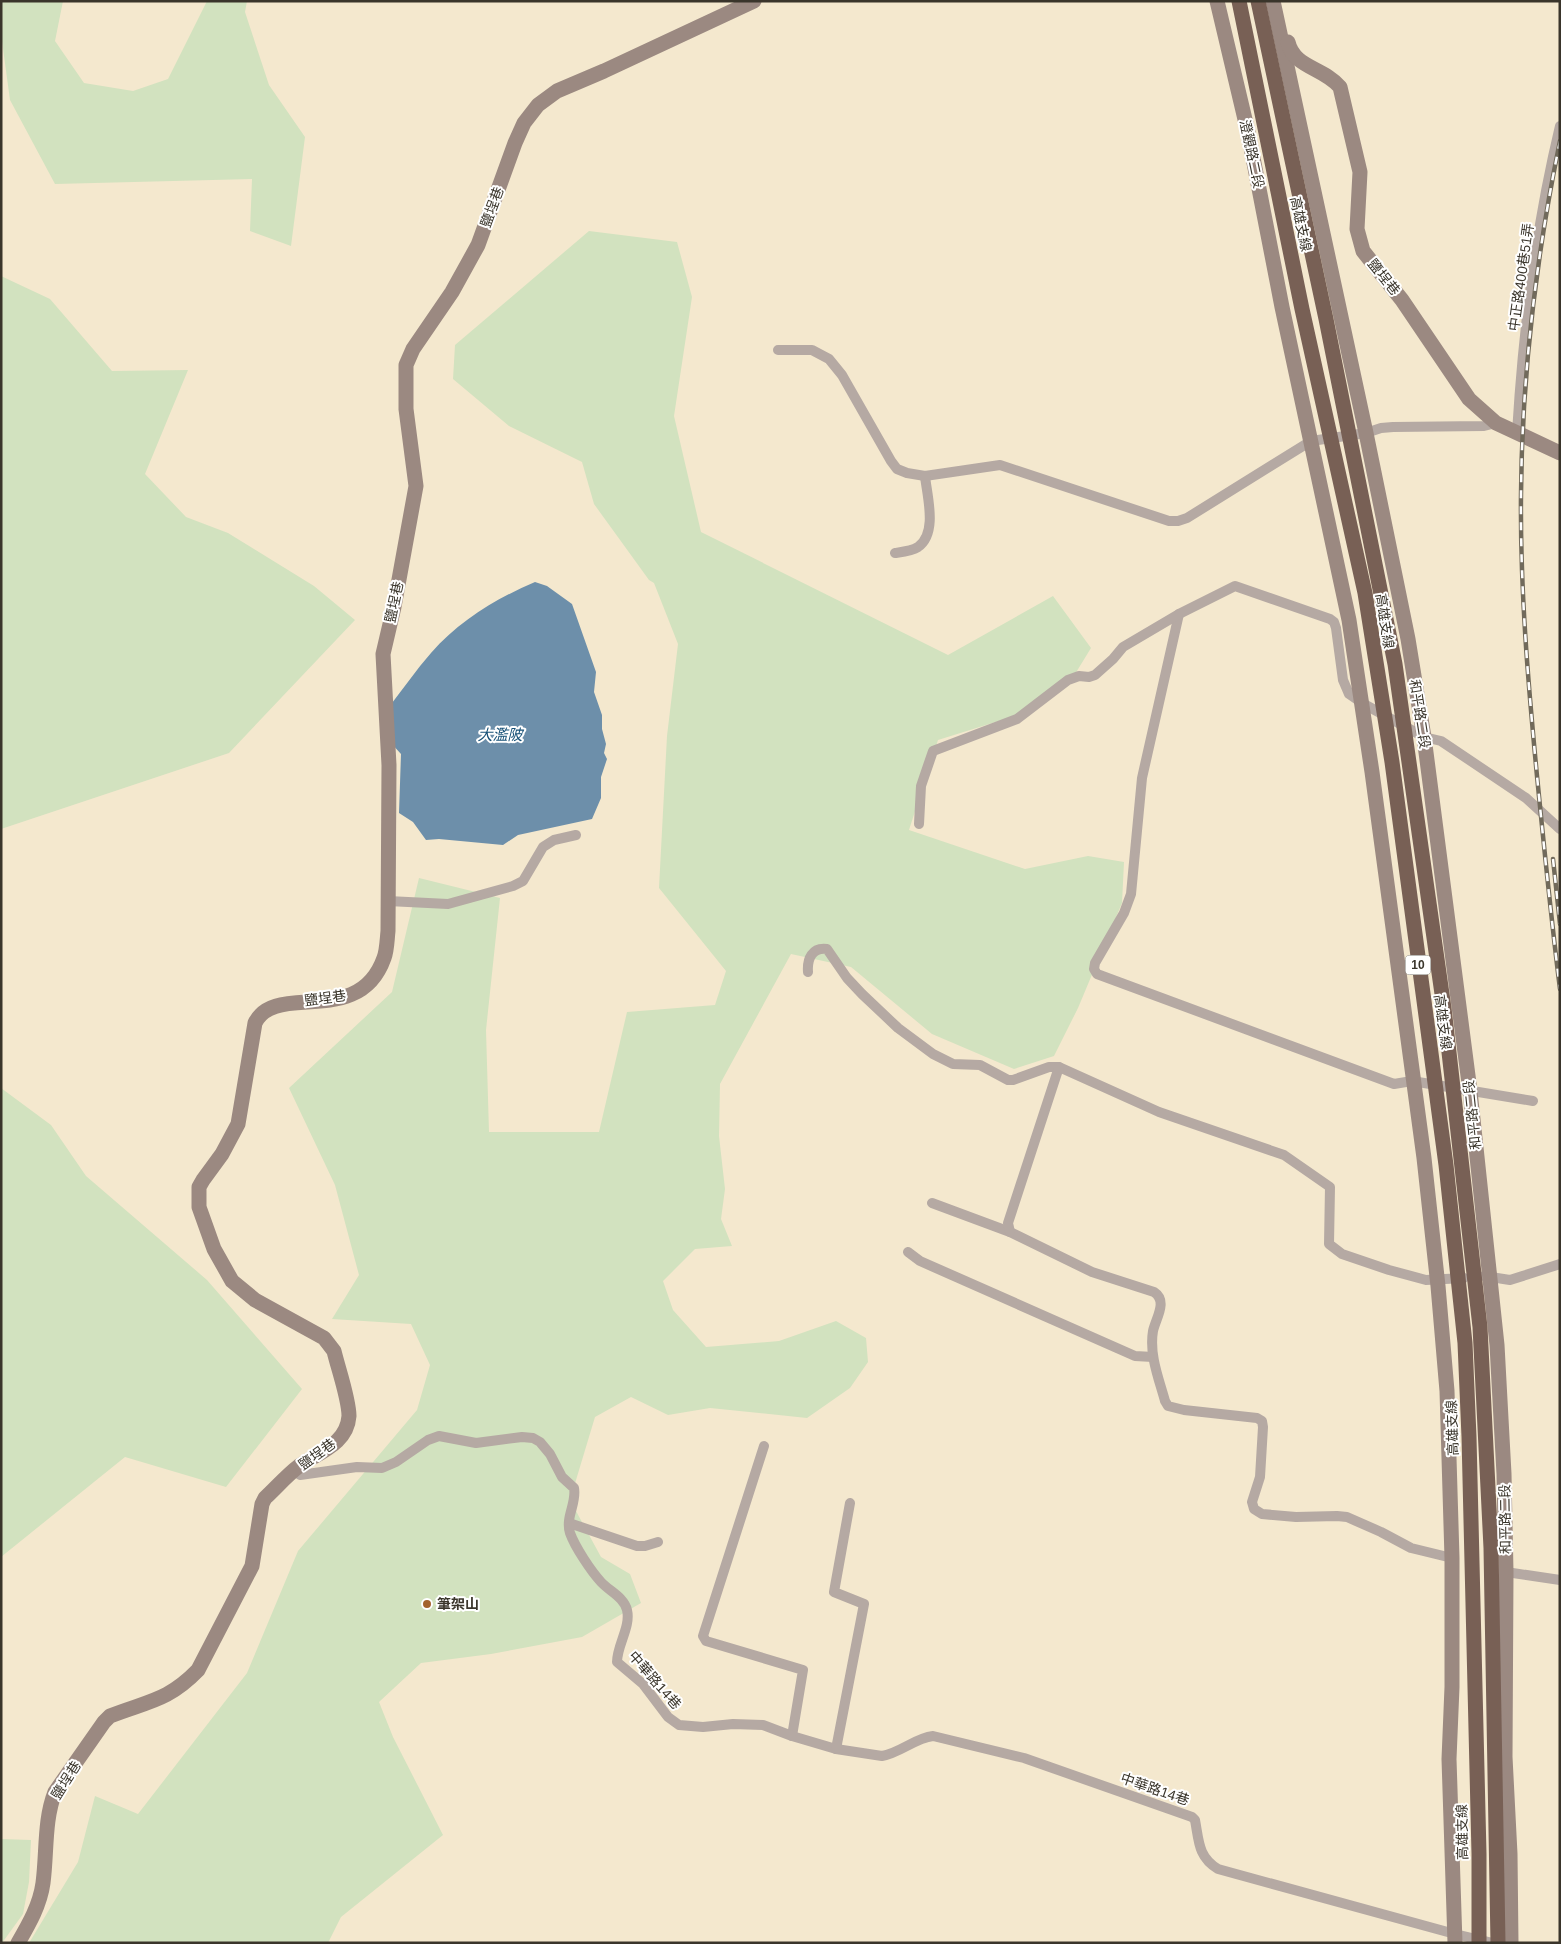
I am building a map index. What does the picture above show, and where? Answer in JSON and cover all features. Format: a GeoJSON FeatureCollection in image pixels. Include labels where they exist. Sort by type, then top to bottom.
{"type":"FeatureCollection","features":[{"type":"Feature","properties":{"kind":"highway","name":"高雄支線"},"geometry":{"type":"LineString","coordinates":[[1239,1],[1302,310],[1365,593],[1392,762],[1446,1165],[1465,1342],[1479,1845],[1479,1943]]}},
{"type":"Feature","properties":{"kind":"highway","name":"高雄支線"},"geometry":{"type":"LineString","coordinates":[[1258,1],[1326,319],[1392,644],[1422,840],[1444,1008],[1480,1327],[1491,1548],[1498,1943]]}},
{"type":"Feature","properties":{"kind":"street","name":"鹽埕巷"},"geometry":{"type":"LineString","coordinates":[[18,1943],[33,1917],[43,1885],[48,1818],[55,1792],[104,1722],[118,1713],[169,1695],[198,1670],[252,1566],[262,1504],[265,1498],[298,1467],[334,1445],[342,1436],[347,1425],[349,1415],[334,1351],[324,1338],[255,1300],[232,1281],[209,1237],[199,1207],[199,1187],[232,1139],[238,1124],[255,1023],[259,1015],[268,1009],[294,1003],[321,1002],[343,998],[356,993],[367,984],[378,970],[384,958],[388,932],[389,765],[383,654],[416,486],[406,409],[406,365],[413,349],[452,292],[478,246],[515,143],[524,123],[538,105],[557,91],[754,1]]}},
{"type":"Feature","properties":{"kind":"street","name":"澄觀路二段"},"geometry":{"type":"LineString","coordinates":[[1217,1],[1248,132],[1282,308],[1311,442]]}},
{"type":"Feature","properties":{"kind":"street","name":"和平路二段"},"geometry":{"type":"LineString","coordinates":[[1273,1],[1366,433],[1408,640],[1424,737],[1470,1092],[1488,1276],[1497,1344],[1504,1474],[1506,1572],[1505,1757],[1510,1854],[1511,1943]]}},
{"type":"Feature","properties":{"kind":"street","name":"鹽埕巷"},"geometry":{"type":"LineString","coordinates":[[1279,1],[1290,50],[1296,59],[1335,81],[1340,87],[1360,172],[1357,229],[1363,251],[1402,300],[1465,393],[1496,423],[1560,453]]}},
{"type":"Feature","properties":{"kind":"street","name":"中正路400巷51弄"},"geometry":{"type":"LineString","coordinates":[[1517,434],[1534,266],[1553,153],[1560,126]]}},
{"type":"Feature","properties":{"kind":"street"},"geometry":{"type":"LineString","coordinates":[[778,350],[812,350],[829,359],[842,375],[897,468],[907,474],[925,476],[1000,465],[1168,521],[1178,521],[1187,518],[1311,442],[1366,433],[1381,428],[1484,426],[1496,423]]}},
{"type":"Feature","properties":{"kind":"street"},"geometry":{"type":"LineString","coordinates":[[1311,442],[1349,620],[1362,703],[1424,1158],[1438,1279],[1447,1391],[1452,1558],[1452,1687],[1449,1760],[1455,1938]]}},
{"type":"Feature","properties":{"kind":"street"},"geometry":{"type":"LineString","coordinates":[[895,553],[916,548],[927,537],[929,513],[925,476]]}},
{"type":"Feature","properties":{"kind":"street"},"geometry":{"type":"LineString","coordinates":[[919,824],[921,786],[933,751],[1017,719],[1073,677],[1095,675],[1123,647],[1179,614],[1235,586],[1330,619],[1334,622],[1336,628],[1342,680],[1349,694],[1424,737],[1441,741],[1526,798],[1560,829]]}},
{"type":"Feature","properties":{"kind":"street"},"geometry":{"type":"LineString","coordinates":[[1179,614],[1142,778],[1131,894],[1124,914],[1094,969],[1097,974],[1102,978],[1394,1084],[1412,1081],[1533,1101]]}},
{"type":"Feature","properties":{"kind":"street"},"geometry":{"type":"LineString","coordinates":[[388,901],[448,904],[513,886],[523,880],[542,847],[554,840],[576,835]]}},
{"type":"Feature","properties":{"kind":"street"},"geometry":{"type":"LineString","coordinates":[[808,972],[807,961],[810,955],[822,948],[827,949],[847,978],[898,1028],[932,1054],[953,1064],[980,1064],[1008,1080],[1013,1080],[1049,1067],[1059,1067],[1159,1112],[1284,1155],[1330,1187],[1329,1244],[1342,1254],[1426,1280],[1488,1276],[1510,1280],[1560,1264]]}},
{"type":"Feature","properties":{"kind":"street"},"geometry":{"type":"LineString","coordinates":[[1010,1232],[1008,1223],[1059,1067]]}},
{"type":"Feature","properties":{"kind":"street"},"geometry":{"type":"LineString","coordinates":[[932,1203],[1010,1232],[1092,1272],[1159,1295],[1162,1299],[1153,1333],[1153,1357],[1168,1406],[1184,1410],[1257,1418],[1262,1421],[1260,1477],[1252,1502],[1254,1509],[1258,1512],[1296,1517],[1347,1517],[1412,1548],[1452,1558]]}},
{"type":"Feature","properties":{"kind":"street"},"geometry":{"type":"LineString","coordinates":[[908,1252],[920,1261],[1135,1356],[1153,1357]]}},
{"type":"Feature","properties":{"kind":"street"},"geometry":{"type":"LineString","coordinates":[[298,1467],[297,1472],[300,1475],[357,1467],[382,1468],[396,1462],[428,1440],[439,1436],[476,1443],[522,1437],[533,1438],[547,1449],[559,1473],[574,1488],[575,1499],[569,1523],[637,1546],[646,1546],[658,1542]]}},
{"type":"Feature","properties":{"kind":"street"},"geometry":{"type":"LineString","coordinates":[[764,1446],[703,1636],[706,1641],[803,1670],[792,1736]]}},
{"type":"Feature","properties":{"kind":"street"},"geometry":{"type":"LineString","coordinates":[[836,1749],[864,1604],[834,1592],[850,1503]]}},
{"type":"Feature","properties":{"kind":"street","name":"中華路14巷"},"geometry":{"type":"LineString","coordinates":[[569,1523],[572,1538],[584,1558],[600,1581],[622,1600],[627,1610],[628,1618],[617,1662],[643,1684],[672,1721],[679,1725],[762,1725],[836,1749],[882,1756],[889,1755],[926,1737],[933,1736],[1024,1758],[1192,1817],[1201,1853],[1208,1862],[1218,1869],[1455,1938],[1493,1943]]}},
{"type":"Feature","properties":{"kind":"street"},"geometry":{"type":"LineString","coordinates":[[1506,1572],[1560,1580]]}},
{"type":"Feature","properties":{"kind":"green space"},"geometry":{"type":"Polygon","coordinates":[[[1,1],[63,1],[55,41],[84,83],[133,91],[168,79],[207,1],[247,1],[245,12],[269,85],[305,137],[291,246],[250,231],[252,179],[55,184],[10,100],[1,34],[1,1]]]}},
{"type":"Feature","properties":{"kind":"green space"},"geometry":{"type":"Polygon","coordinates":[[[589,231],[677,242],[692,297],[674,416],[701,532],[948,655],[1053,596],[1091,648],[1072,679],[1037,709],[938,740],[909,830],[1025,869],[1088,856],[1124,862],[1122,903],[1078,1008],[1054,1056],[1014,1069],[932,1034],[851,967],[791,954],[720,1084],[719,1136],[725,1189],[721,1219],[732,1246],[695,1249],[663,1281],[673,1310],[706,1347],[779,1341],[836,1321],[866,1338],[868,1362],[850,1388],[807,1418],[710,1408],[668,1415],[631,1397],[595,1417],[570,1500],[601,1557],[630,1574],[641,1603],[582,1637],[491,1654],[421,1663],[379,1702],[393,1737],[443,1835],[341,1917],[328,1943],[29,1943],[78,1862],[95,1796],[138,1814],[247,1673],[298,1551],[417,1410],[430,1365],[411,1324],[332,1319],[359,1275],[335,1185],[289,1088],[392,992],[419,878],[500,898],[486,1030],[489,1132],[599,1132],[627,1012],[715,1005],[726,971],[659,888],[667,736],[678,644],[654,583],[649,580],[594,504],[582,462],[509,426],[453,379],[455,345],[589,231]]]}},
{"type":"Feature","properties":{"kind":"green space"},"geometry":{"type":"Polygon","coordinates":[[[1,276],[50,299],[112,371],[188,370],[145,474],[186,517],[228,533],[314,586],[355,620],[229,753],[1,829],[1,276]]]}},
{"type":"Feature","properties":{"kind":"green space"},"geometry":{"type":"Polygon","coordinates":[[[1,1088],[51,1125],[86,1176],[207,1280],[302,1389],[226,1487],[125,1457],[1,1557],[1,1088]]]}},
{"type":"Feature","properties":{"kind":"green space"},"geometry":{"type":"Polygon","coordinates":[[[1,1839],[31,1840],[29,1882],[23,1914],[2,1943],[1,1839]]]}},
{"type":"Feature","properties":{"kind":"water","name":"大濫陂"},"geometry":{"type":"Polygon","coordinates":[[[535,582],[547,586],[572,604],[596,672],[594,692],[602,715],[602,729],[606,744],[604,753],[607,759],[601,777],[601,798],[592,819],[518,835],[503,845],[439,839],[426,840],[413,822],[399,813],[401,754],[391,743],[389,707],[425,659],[442,641],[466,621],[493,603],[535,582]]]}},
{"type":"Feature","properties":{"kind":"railway"},"geometry":{"type":"LineString","coordinates":[[1560,141],[1537,272],[1527,361],[1521,494],[1523,600],[1528,670],[1542,829],[1560,989]]}},
{"type":"Feature","properties":{"kind":"railway"},"geometry":{"type":"LineString","coordinates":[[1553,859],[1560,924]]}},
{"type":"Feature","properties":{"kind":"place","name":"筆架山"},"geometry":{"type":"Point","coordinates":[427,1604]}}]}
